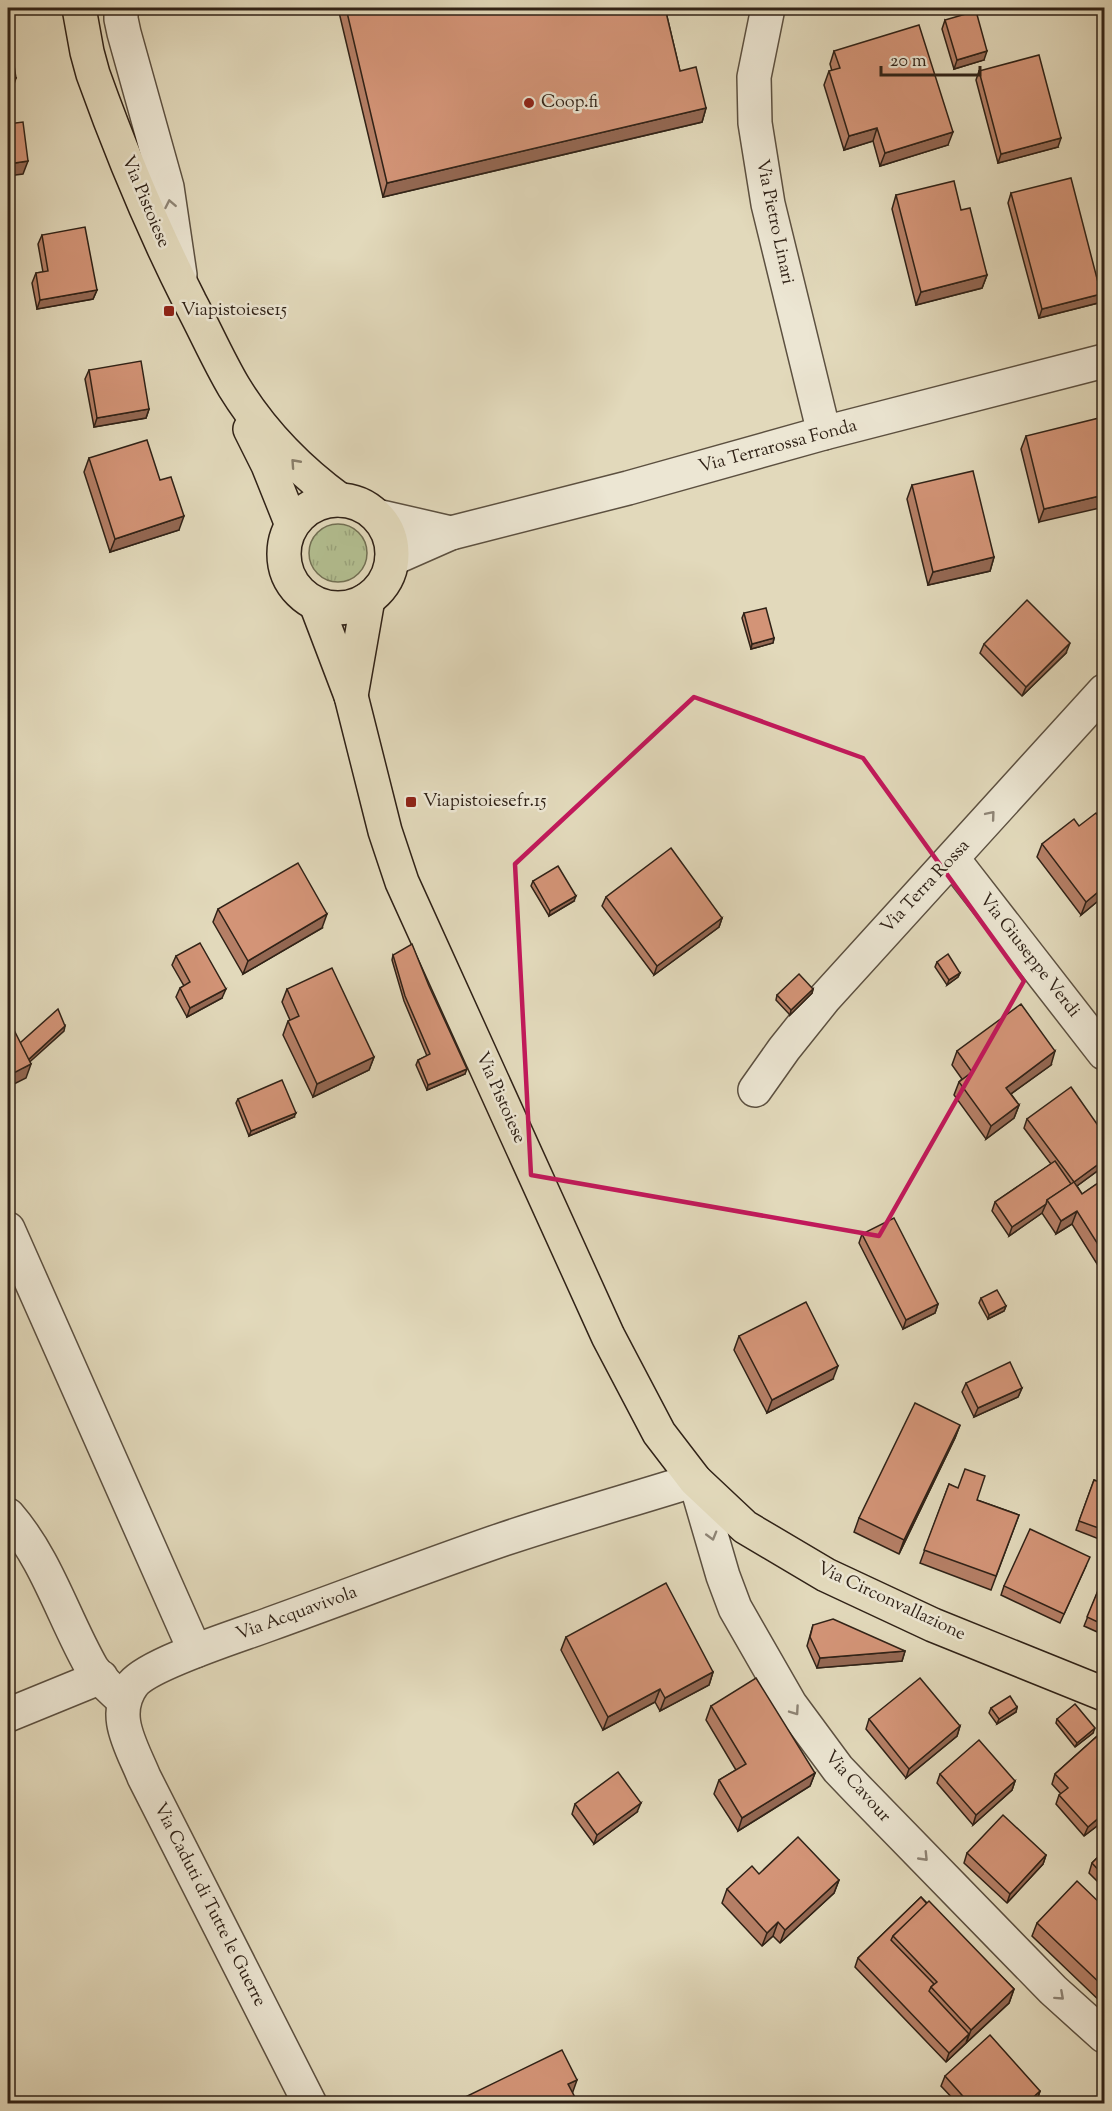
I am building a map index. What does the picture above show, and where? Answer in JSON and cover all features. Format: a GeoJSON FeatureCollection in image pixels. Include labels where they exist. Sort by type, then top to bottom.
{"type":"FeatureCollection","features":[{"type":"Feature","properties":{"kind":"main road","name":"Via Pistoiese"},"geometry":{"type":"LineString","coordinates":[[79,8],[87,52],[102,99],[150,217],[235,388],[269,434],[303,471],[340,500],[360,505],[376,516]]}},
{"type":"Feature","properties":{"kind":"main road","name":"Via Pistoiese"},"geometry":{"type":"LineString","coordinates":[[235,388],[243,414],[268,465],[292,525],[285,543],[284,563],[295,587],[304,597],[316,604],[351,696],[385,831],[402,882],[608,1336],[659,1433],[695,1480]]}},
{"type":"Feature","properties":{"kind":"main road"},"geometry":{"type":"LineString","coordinates":[[292,525],[299,516],[318,503],[340,500]]}},
{"type":"Feature","properties":{"kind":"main road"},"geometry":{"type":"LineString","coordinates":[[376,516],[389,536],[392,559]]}},
{"type":"Feature","properties":{"kind":"main road","name":"Via Pistoiese"},"geometry":{"type":"LineString","coordinates":[[351,696],[368,599],[385,582],[392,559]]}},
{"type":"Feature","properties":{"kind":"main road"},"geometry":{"type":"LineString","coordinates":[[316,604],[329,608],[343,608],[368,599]]}},
{"type":"Feature","properties":{"kind":"main road","name":"Via Circonvallazione"},"geometry":{"type":"LineString","coordinates":[[695,1480],[745,1527],[826,1575],[933,1624],[1104,1694]]}},
{"type":"Feature","properties":{"kind":"street"},"geometry":{"type":"LineString","coordinates":[[121,8],[124,33],[167,187],[181,283]]}},
{"type":"Feature","properties":{"kind":"street","name":"Via Pietro Linari"},"geometry":{"type":"LineString","coordinates":[[768,8],[754,77],[755,123],[768,204],[824,433]]}},
{"type":"Feature","properties":{"kind":"street","name":"Via Terrarossa Fonda"},"geometry":{"type":"LineString","coordinates":[[392,559],[451,533],[1104,361]]}},
{"type":"Feature","properties":{"kind":"street","name":"Via Terrarossa Fonda"},"geometry":{"type":"LineString","coordinates":[[376,516],[451,533]]}},
{"type":"Feature","properties":{"kind":"street","name":"Via Terra Rossa"},"geometry":{"type":"LineString","coordinates":[[754,1090],[784,1048],[824,999],[1104,691]]}},
{"type":"Feature","properties":{"kind":"street","name":"Via Giuseppe Verdi"},"geometry":{"type":"LineString","coordinates":[[953,859],[1104,1053]]}},
{"type":"Feature","properties":{"kind":"street"},"geometry":{"type":"LineString","coordinates":[[8,1229],[195,1651]]}},
{"type":"Feature","properties":{"kind":"street","name":"Via Acquavivola"},"geometry":{"type":"LineString","coordinates":[[123,1701],[134,1683],[145,1675],[195,1651],[504,1539],[695,1480]]}},
{"type":"Feature","properties":{"kind":"street","name":"Via Cavour"},"geometry":{"type":"LineString","coordinates":[[695,1480],[723,1576],[735,1608],[790,1704],[812,1736],[860,1792],[1053,1990],[1104,2036]]}},
{"type":"Feature","properties":{"kind":"street"},"geometry":{"type":"LineString","coordinates":[[8,1515],[31,1545],[48,1575],[93,1670],[123,1701]]}},
{"type":"Feature","properties":{"kind":"street"},"geometry":{"type":"LineString","coordinates":[[8,1715],[101,1677]]}},
{"type":"Feature","properties":{"kind":"street","name":"Via Caduti di Tutte le Guerre"},"geometry":{"type":"LineString","coordinates":[[123,1701],[122,1717],[125,1731],[144,1777],[310,2103]]}},
{"type":"Feature","properties":{"kind":"highlighted area"},"geometry":{"type":"Polygon","coordinates":[[[694,697],[863,758],[1024,981],[879,1236],[531,1175],[515,864],[694,697]]]}},
{"type":"Feature","properties":{"kind":"green space"},"geometry":{"type":"Polygon","coordinates":[[[338,524],[354,529],[362,537],[367,553],[362,569],[354,577],[338,582],[322,577],[314,569],[309,553],[314,537],[322,529],[338,524]]]}},
{"type":"Feature","properties":{"kind":"building","name":"Coop.fi"},"geometry":{"type":"Polygon","coordinates":[[[346,8],[665,8],[680,71],[696,67],[706,108],[387,183],[346,8]]]}},
{"type":"Feature","properties":{"kind":"building"},"geometry":{"type":"Polygon","coordinates":[[[976,11],[987,51],[957,60],[945,20],[976,11]]]}},
{"type":"Feature","properties":{"kind":"building"},"geometry":{"type":"Polygon","coordinates":[[[919,25],[953,132],[885,153],[877,128],[849,136],[829,71],[840,68],[834,51],[919,25]]]}},
{"type":"Feature","properties":{"kind":"building"},"geometry":{"type":"Polygon","coordinates":[[[11,46],[16,78],[8,79],[8,47],[11,46]]]}},
{"type":"Feature","properties":{"kind":"building"},"geometry":{"type":"Polygon","coordinates":[[[1039,55],[1061,138],[1001,154],[979,71],[1039,55]]]}},
{"type":"Feature","properties":{"kind":"building"},"geometry":{"type":"Polygon","coordinates":[[[23,122],[28,161],[8,164],[8,124],[23,122]]]}},
{"type":"Feature","properties":{"kind":"building"},"geometry":{"type":"Polygon","coordinates":[[[1071,178],[1101,294],[1042,309],[1011,193],[1071,178]]]}},
{"type":"Feature","properties":{"kind":"building"},"geometry":{"type":"Polygon","coordinates":[[[954,181],[961,210],[970,208],[987,275],[921,292],[896,195],[954,181]]]}},
{"type":"Feature","properties":{"kind":"building"},"geometry":{"type":"Polygon","coordinates":[[[85,227],[97,290],[40,300],[36,273],[48,271],[42,235],[85,227]]]}},
{"type":"Feature","properties":{"kind":"building"},"geometry":{"type":"Polygon","coordinates":[[[141,361],[149,409],[97,418],[89,370],[141,361]]]}},
{"type":"Feature","properties":{"kind":"building"},"geometry":{"type":"Polygon","coordinates":[[[1099,418],[1104,440],[1104,495],[1044,509],[1026,436],[1099,418]]]}},
{"type":"Feature","properties":{"kind":"building"},"geometry":{"type":"Polygon","coordinates":[[[147,440],[160,480],[171,477],[184,516],[115,539],[89,458],[147,440]]]}},
{"type":"Feature","properties":{"kind":"building"},"geometry":{"type":"Polygon","coordinates":[[[973,471],[994,557],[933,572],[912,485],[973,471]]]}},
{"type":"Feature","properties":{"kind":"building"},"geometry":{"type":"Polygon","coordinates":[[[1027,600],[1070,643],[1026,687],[984,644],[1027,600]]]}},
{"type":"Feature","properties":{"kind":"building"},"geometry":{"type":"Polygon","coordinates":[[[766,608],[774,638],[752,644],[744,613],[766,608]]]}},
{"type":"Feature","properties":{"kind":"building"},"geometry":{"type":"Polygon","coordinates":[[[1096,813],[1104,824],[1104,887],[1086,902],[1042,844],[1074,819],[1079,826],[1096,813]]]}},
{"type":"Feature","properties":{"kind":"building"},"geometry":{"type":"Polygon","coordinates":[[[671,848],[722,918],[657,966],[606,897],[671,848]]]}},
{"type":"Feature","properties":{"kind":"building"},"geometry":{"type":"Polygon","coordinates":[[[298,863],[327,914],[248,961],[218,909],[298,863]]]}},
{"type":"Feature","properties":{"kind":"building"},"geometry":{"type":"Polygon","coordinates":[[[558,866],[576,896],[550,911],[533,881],[558,866]]]}},
{"type":"Feature","properties":{"kind":"building"},"geometry":{"type":"Polygon","coordinates":[[[200,943],[226,989],[190,1008],[180,988],[190,982],[176,956],[200,943]]]}},
{"type":"Feature","properties":{"kind":"building"},"geometry":{"type":"Polygon","coordinates":[[[412,944],[467,1069],[428,1085],[418,1060],[430,1054],[405,996],[393,955],[412,944]]]}},
{"type":"Feature","properties":{"kind":"building"},"geometry":{"type":"Polygon","coordinates":[[[948,954],[960,973],[949,980],[937,962],[948,954]]]}},
{"type":"Feature","properties":{"kind":"building"},"geometry":{"type":"Polygon","coordinates":[[[332,968],[374,1057],[317,1084],[288,1021],[299,1016],[287,989],[332,968]]]}},
{"type":"Feature","properties":{"kind":"building"},"geometry":{"type":"Polygon","coordinates":[[[799,974],[813,989],[791,1010],[777,995],[799,974]]]}},
{"type":"Feature","properties":{"kind":"building"},"geometry":{"type":"Polygon","coordinates":[[[1021,1004],[1055,1051],[1006,1088],[1019,1105],[991,1126],[959,1082],[972,1072],[957,1051],[1021,1004]]]}},
{"type":"Feature","properties":{"kind":"building"},"geometry":{"type":"Polygon","coordinates":[[[58,1009],[65,1026],[28,1060],[20,1043],[58,1009]]]}},
{"type":"Feature","properties":{"kind":"building"},"geometry":{"type":"Polygon","coordinates":[[[8,1018],[31,1064],[8,1076],[8,1018]]]}},
{"type":"Feature","properties":{"kind":"building"},"geometry":{"type":"Polygon","coordinates":[[[282,1080],[296,1113],[251,1131],[238,1099],[282,1080]]]}},
{"type":"Feature","properties":{"kind":"building"},"geometry":{"type":"Polygon","coordinates":[[[1071,1087],[1104,1134],[1104,1160],[1074,1182],[1027,1119],[1071,1087]]]}},
{"type":"Feature","properties":{"kind":"building"},"geometry":{"type":"Polygon","coordinates":[[[1055,1161],[1071,1184],[1012,1227],[995,1202],[1055,1161]]]}},
{"type":"Feature","properties":{"kind":"building"},"geometry":{"type":"Polygon","coordinates":[[[1104,1179],[1104,1254],[1077,1211],[1061,1221],[1047,1200],[1074,1182],[1082,1194],[1104,1179]]]}},
{"type":"Feature","properties":{"kind":"building"},"geometry":{"type":"Polygon","coordinates":[[[894,1218],[938,1304],[906,1320],[862,1234],[894,1218]]]}},
{"type":"Feature","properties":{"kind":"building"},"geometry":{"type":"Polygon","coordinates":[[[997,1290],[1006,1306],[989,1315],[981,1298],[997,1290]]]}},
{"type":"Feature","properties":{"kind":"building"},"geometry":{"type":"Polygon","coordinates":[[[806,1302],[838,1366],[772,1400],[739,1336],[806,1302]]]}},
{"type":"Feature","properties":{"kind":"building"},"geometry":{"type":"Polygon","coordinates":[[[1010,1362],[1022,1388],[978,1408],[966,1383],[1010,1362]]]}},
{"type":"Feature","properties":{"kind":"building"},"geometry":{"type":"Polygon","coordinates":[[[915,1403],[960,1425],[904,1540],[859,1518],[915,1403]]]}},
{"type":"Feature","properties":{"kind":"building"},"geometry":{"type":"Polygon","coordinates":[[[965,1469],[985,1476],[977,1500],[1019,1515],[996,1576],[924,1550],[949,1484],[958,1488],[965,1469]]]}},
{"type":"Feature","properties":{"kind":"building"},"geometry":{"type":"Polygon","coordinates":[[[1094,1480],[1104,1484],[1104,1530],[1079,1521],[1094,1480]]]}},
{"type":"Feature","properties":{"kind":"building"},"geometry":{"type":"Polygon","coordinates":[[[1030,1529],[1090,1557],[1064,1614],[1004,1586],[1030,1529]]]}},
{"type":"Feature","properties":{"kind":"building"},"geometry":{"type":"Polygon","coordinates":[[[1104,1576],[1104,1625],[1087,1617],[1104,1576]]]}},
{"type":"Feature","properties":{"kind":"building"},"geometry":{"type":"Polygon","coordinates":[[[666,1583],[713,1672],[665,1698],[660,1689],[608,1717],[566,1637],[666,1583]]]}},
{"type":"Feature","properties":{"kind":"building"},"geometry":{"type":"Polygon","coordinates":[[[833,1619],[905,1651],[820,1658],[810,1637],[813,1625],[833,1619]]]}},
{"type":"Feature","properties":{"kind":"building"},"geometry":{"type":"Polygon","coordinates":[[[756,1678],[815,1773],[742,1818],[719,1780],[746,1764],[711,1706],[756,1678]]]}},
{"type":"Feature","properties":{"kind":"building"},"geometry":{"type":"Polygon","coordinates":[[[920,1678],[960,1726],[909,1769],[869,1719],[920,1678]]]}},
{"type":"Feature","properties":{"kind":"building"},"geometry":{"type":"Polygon","coordinates":[[[1010,1696],[1017,1707],[999,1719],[991,1708],[1010,1696]]]}},
{"type":"Feature","properties":{"kind":"building"},"geometry":{"type":"Polygon","coordinates":[[[1075,1704],[1095,1728],[1077,1743],[1057,1719],[1075,1704]]]}},
{"type":"Feature","properties":{"kind":"building"},"geometry":{"type":"Polygon","coordinates":[[[1104,1730],[1104,1821],[1101,1816],[1088,1827],[1059,1795],[1068,1788],[1055,1774],[1104,1730]]]}},
{"type":"Feature","properties":{"kind":"building"},"geometry":{"type":"Polygon","coordinates":[[[979,1740],[1015,1781],[976,1815],[940,1774],[979,1740]]]}},
{"type":"Feature","properties":{"kind":"building"},"geometry":{"type":"Polygon","coordinates":[[[618,1772],[641,1803],[597,1835],[575,1804],[618,1772]]]}},
{"type":"Feature","properties":{"kind":"building"},"geometry":{"type":"Polygon","coordinates":[[[1003,1815],[1046,1855],[1010,1894],[967,1853],[1003,1815]]]}},
{"type":"Feature","properties":{"kind":"building"},"geometry":{"type":"Polygon","coordinates":[[[798,1837],[839,1880],[785,1930],[778,1922],[767,1933],[727,1889],[752,1866],[759,1874],[798,1837]]]}},
{"type":"Feature","properties":{"kind":"building"},"geometry":{"type":"Polygon","coordinates":[[[1104,1851],[1104,1876],[1092,1863],[1104,1851]]]}},
{"type":"Feature","properties":{"kind":"building"},"geometry":{"type":"Polygon","coordinates":[[[1077,1881],[1104,1907],[1104,1987],[1037,1923],[1077,1881]]]}},
{"type":"Feature","properties":{"kind":"building"},"geometry":{"type":"Polygon","coordinates":[[[921,1897],[927,1904],[891,1940],[934,1984],[929,1991],[969,2034],[949,2053],[858,1958],[921,1897]]]}},
{"type":"Feature","properties":{"kind":"building"},"geometry":{"type":"Polygon","coordinates":[[[929,1901],[1014,1989],[971,2030],[931,1987],[937,1982],[893,1936],[929,1901]]]}},
{"type":"Feature","properties":{"kind":"building"},"geometry":{"type":"Polygon","coordinates":[[[990,2035],[1040,2091],[1027,2103],[969,2103],[945,2076],[990,2035]]]}},
{"type":"Feature","properties":{"kind":"building"},"geometry":{"type":"Polygon","coordinates":[[[562,2050],[577,2080],[568,2084],[578,2103],[453,2103],[562,2050]]]}},
{"type":"Feature","properties":{"kind":"place","name":"Coop.fi"},"geometry":{"type":"Point","coordinates":[529,103]}},
{"type":"Feature","properties":{"kind":"place","name":"Viapistoiese15"},"geometry":{"type":"Point","coordinates":[169,311]}},
{"type":"Feature","properties":{"kind":"place","name":"Viapistoiesefr.15"},"geometry":{"type":"Point","coordinates":[411,802]}}]}
